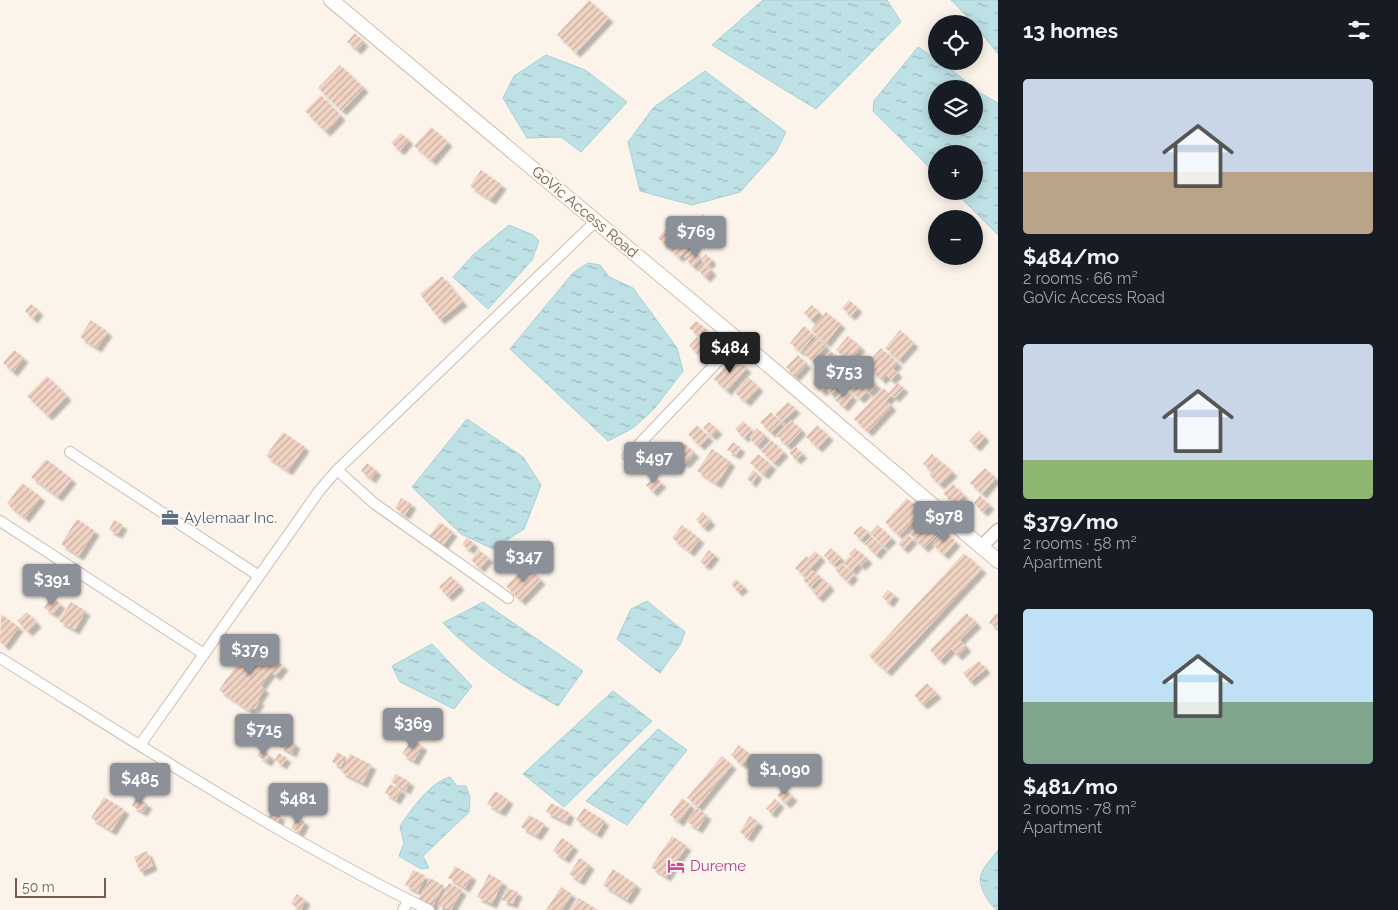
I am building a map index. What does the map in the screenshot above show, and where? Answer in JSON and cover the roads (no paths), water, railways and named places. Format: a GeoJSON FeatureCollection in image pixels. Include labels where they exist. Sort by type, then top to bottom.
{"type":"FeatureCollection","features":[{"type":"Feature","properties":{"kind":"main road","name":"GoVic Access Road"},"geometry":{"type":"LineString","coordinates":[[331,0],[738,340],[998,561]]}},
{"type":"Feature","properties":{"kind":"street"},"geometry":{"type":"LineString","coordinates":[[140,745],[319,491],[337,470],[596,222]]}},
{"type":"Feature","properties":{"kind":"street"},"geometry":{"type":"LineString","coordinates":[[628,456],[738,340]]}},
{"type":"Feature","properties":{"kind":"street"},"geometry":{"type":"LineString","coordinates":[[70,452],[259,576]]}},
{"type":"Feature","properties":{"kind":"street"},"geometry":{"type":"LineString","coordinates":[[337,470],[375,504],[508,598]]}},
{"type":"Feature","properties":{"kind":"street"},"geometry":{"type":"LineString","coordinates":[[0,522],[204,654]]}},
{"type":"Feature","properties":{"kind":"street"},"geometry":{"type":"LineString","coordinates":[[981,547],[998,530]]}},
{"type":"Feature","properties":{"kind":"street"},"geometry":{"type":"LineString","coordinates":[[0,658],[140,745],[360,876],[429,910]]}},
{"type":"Feature","properties":{"kind":"street"},"geometry":{"type":"LineString","coordinates":[[403,910],[409,900]]}},
{"type":"Feature","properties":{"kind":"water"},"geometry":{"type":"Polygon","coordinates":[[[763,0],[887,0],[901,22],[816,109],[712,45],[763,0]]]}},
{"type":"Feature","properties":{"kind":"water"},"geometry":{"type":"Polygon","coordinates":[[[951,0],[998,0],[998,54],[983,35],[983,15],[965,15],[951,0]]]}},
{"type":"Feature","properties":{"kind":"water"},"geometry":{"type":"Polygon","coordinates":[[[918,47],[928,54],[928,70],[952,70],[964,80],[928,80],[928,135],[983,135],[983,95],[998,103],[998,235],[983,220],[983,210],[973,210],[963,200],[983,200],[983,145],[928,145],[928,166],[873,111],[874,101],[918,47]]]}},
{"type":"Feature","properties":{"kind":"water"},"geometry":{"type":"Polygon","coordinates":[[[546,55],[585,70],[627,102],[581,152],[561,137],[527,138],[503,98],[514,76],[546,55]]]}},
{"type":"Feature","properties":{"kind":"water"},"geometry":{"type":"Polygon","coordinates":[[[705,71],[786,132],[776,152],[740,192],[692,205],[640,191],[628,142],[654,107],[705,71]]]}},
{"type":"Feature","properties":{"kind":"water"},"geometry":{"type":"Polygon","coordinates":[[[509,225],[533,235],[539,241],[532,260],[488,309],[453,277],[474,254],[509,225]]]}},
{"type":"Feature","properties":{"kind":"water"},"geometry":{"type":"Polygon","coordinates":[[[588,263],[600,265],[609,277],[633,288],[677,348],[683,371],[654,409],[633,428],[608,441],[510,349],[573,273],[588,263]]]}},
{"type":"Feature","properties":{"kind":"water"},"geometry":{"type":"Polygon","coordinates":[[[467,419],[523,457],[541,485],[524,529],[493,549],[461,534],[412,487],[467,419]]]}},
{"type":"Feature","properties":{"kind":"water"},"geometry":{"type":"Polygon","coordinates":[[[647,601],[685,632],[680,645],[660,673],[617,639],[631,609],[647,601]]]}},
{"type":"Feature","properties":{"kind":"water"},"geometry":{"type":"Polygon","coordinates":[[[483,602],[583,671],[558,706],[527,689],[498,669],[469,647],[443,623],[483,602]]]}},
{"type":"Feature","properties":{"kind":"water"},"geometry":{"type":"Polygon","coordinates":[[[432,644],[472,686],[454,709],[400,682],[392,666],[432,644]]]}},
{"type":"Feature","properties":{"kind":"water"},"geometry":{"type":"Polygon","coordinates":[[[613,691],[652,721],[564,807],[523,774],[613,691]]]}},
{"type":"Feature","properties":{"kind":"water"},"geometry":{"type":"Polygon","coordinates":[[[658,729],[687,750],[627,825],[586,801],[658,729]]]}},
{"type":"Feature","properties":{"kind":"water"},"geometry":{"type":"Polygon","coordinates":[[[450,777],[457,786],[466,786],[470,797],[469,812],[423,856],[429,868],[421,869],[399,856],[404,843],[400,826],[428,791],[442,780],[450,777]]]}},
{"type":"Feature","properties":{"kind":"water"},"geometry":{"type":"Polygon","coordinates":[[[998,850],[997,910],[984,894],[980,878],[984,868],[998,850]]]}},
{"type":"Feature","properties":{"kind":"place","name":"Aylemaar Inc."},"geometry":{"type":"Point","coordinates":[170,518]}},
{"type":"Feature","properties":{"kind":"place","name":"Dureme"},"geometry":{"type":"Point","coordinates":[676,866]}}]}
